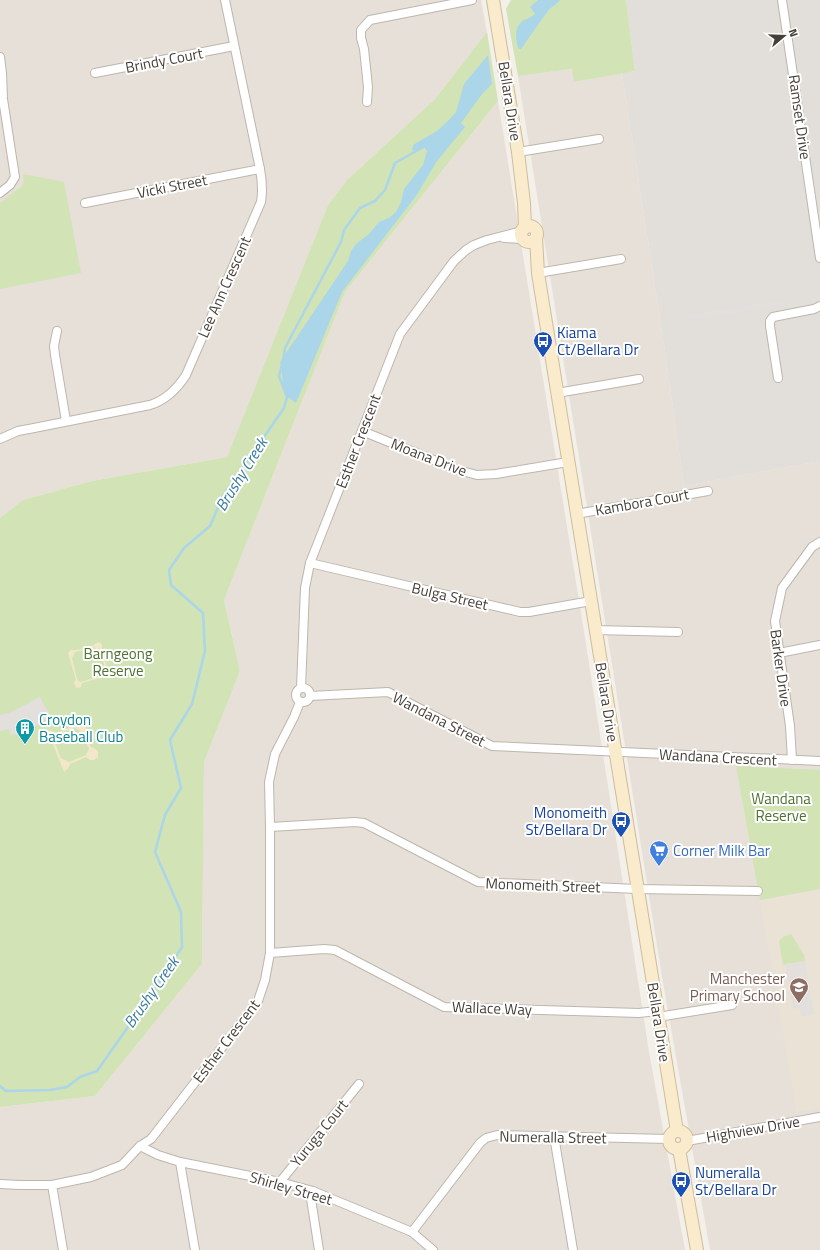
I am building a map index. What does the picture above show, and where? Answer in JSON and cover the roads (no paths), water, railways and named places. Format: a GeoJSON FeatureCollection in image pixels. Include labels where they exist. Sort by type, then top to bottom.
{"type":"FeatureCollection","features":[{"type":"Feature","properties":{"kind":"main road","name":"Bellara Drive"},"geometry":{"type":"LineString","coordinates":[[493,0],[518,152],[528,234],[538,272],[657,1014],[673,1135]]}},
{"type":"Feature","properties":{"kind":"main road"},"geometry":{"type":"LineString","coordinates":[[673,1135],[684,1133],[683,1145],[697,1250]]}},
{"type":"Feature","properties":{"kind":"street","name":"Lee Ann Crescent"},"geometry":{"type":"LineString","coordinates":[[0,439],[18,431],[150,405],[165,398],[174,391],[186,375],[261,202],[263,188],[225,0]]}},
{"type":"Feature","properties":{"kind":"street"},"geometry":{"type":"LineString","coordinates":[[367,102],[368,81],[361,30],[370,20],[472,0]]}},
{"type":"Feature","properties":{"kind":"street","name":"Ramset Drive"},"geometry":{"type":"LineString","coordinates":[[782,0],[820,258]]}},
{"type":"Feature","properties":{"kind":"street","name":"Brindy Court"},"geometry":{"type":"LineString","coordinates":[[95,73],[234,46]]}},
{"type":"Feature","properties":{"kind":"street"},"geometry":{"type":"LineString","coordinates":[[0,57],[3,99],[15,177],[10,185],[0,193]]}},
{"type":"Feature","properties":{"kind":"street"},"geometry":{"type":"LineString","coordinates":[[518,152],[600,139]]}},
{"type":"Feature","properties":{"kind":"street","name":"Vicki Street"},"geometry":{"type":"LineString","coordinates":[[85,203],[260,169]]}},
{"type":"Feature","properties":{"kind":"street","name":"Esther Crescent"},"geometry":{"type":"LineString","coordinates":[[301,688],[305,588],[310,563],[400,334],[460,255],[474,245],[487,240],[528,234]]}},
{"type":"Feature","properties":{"kind":"street"},"geometry":{"type":"LineString","coordinates":[[538,272],[621,259]]}},
{"type":"Feature","properties":{"kind":"street"},"geometry":{"type":"LineString","coordinates":[[778,378],[770,320],[773,317],[814,309],[820,306]]}},
{"type":"Feature","properties":{"kind":"street"},"geometry":{"type":"LineString","coordinates":[[57,331],[54,346],[66,421]]}},
{"type":"Feature","properties":{"kind":"street"},"geometry":{"type":"LineString","coordinates":[[557,393],[639,379]]}},
{"type":"Feature","properties":{"kind":"street","name":"Moana Drive"},"geometry":{"type":"LineString","coordinates":[[362,430],[458,470],[477,475],[496,474],[568,462]]}},
{"type":"Feature","properties":{"kind":"street","name":"Kambora Court"},"geometry":{"type":"LineString","coordinates":[[576,514],[708,491]]}},
{"type":"Feature","properties":{"kind":"street","name":"Barker Drive"},"geometry":{"type":"LineString","coordinates":[[792,760],[790,726],[775,620],[782,588],[812,547],[820,542]]}},
{"type":"Feature","properties":{"kind":"street","name":"Bulga Street"},"geometry":{"type":"LineString","coordinates":[[310,563],[520,612],[529,612],[590,601]]}},
{"type":"Feature","properties":{"kind":"street"},"geometry":{"type":"LineString","coordinates":[[595,630],[678,632]]}},
{"type":"Feature","properties":{"kind":"street"},"geometry":{"type":"LineString","coordinates":[[779,653],[820,645]]}},
{"type":"Feature","properties":{"kind":"street"},"geometry":{"type":"LineString","coordinates":[[301,688],[308,689],[310,696],[306,701],[300,702],[296,698],[296,694],[297,690],[301,688]]}},
{"type":"Feature","properties":{"kind":"street","name":"Wandana Street"},"geometry":{"type":"LineString","coordinates":[[310,696],[388,692],[492,746],[615,752]]}},
{"type":"Feature","properties":{"kind":"street","name":"Esther Crescent"},"geometry":{"type":"LineString","coordinates":[[0,1184],[52,1185],[91,1177],[122,1165],[140,1146],[151,1139],[258,1001],[266,980],[270,953],[269,782],[275,754],[300,702]]}},
{"type":"Feature","properties":{"kind":"street","name":"Wandana Crescent"},"geometry":{"type":"LineString","coordinates":[[615,752],[820,761]]}},
{"type":"Feature","properties":{"kind":"street","name":"Monomeith Street"},"geometry":{"type":"LineString","coordinates":[[270,827],[355,822],[364,823],[478,882],[637,889],[758,891]]}},
{"type":"Feature","properties":{"kind":"street","name":"Wallace Way"},"geometry":{"type":"LineString","coordinates":[[270,953],[324,949],[335,950],[444,1007],[657,1014],[732,1005]]}},
{"type":"Feature","properties":{"kind":"street","name":"Yuruga Court"},"geometry":{"type":"LineString","coordinates":[[280,1182],[359,1084]]}},
{"type":"Feature","properties":{"kind":"street","name":"Highview Drive"},"geometry":{"type":"LineString","coordinates":[[683,1145],[820,1117]]}},
{"type":"Feature","properties":{"kind":"street","name":"Numeralla Street"},"geometry":{"type":"LineString","coordinates":[[412,1232],[480,1143],[486,1138],[497,1135],[673,1135]]}},
{"type":"Feature","properties":{"kind":"street"},"geometry":{"type":"LineString","coordinates":[[554,1136],[573,1250]]}},
{"type":"Feature","properties":{"kind":"street","name":"Shirley Street"},"geometry":{"type":"LineString","coordinates":[[140,1146],[158,1155],[180,1162],[280,1182],[313,1191],[412,1232],[432,1250]]}},
{"type":"Feature","properties":{"kind":"street"},"geometry":{"type":"LineString","coordinates":[[180,1162],[194,1250]]}},
{"type":"Feature","properties":{"kind":"street"},"geometry":{"type":"LineString","coordinates":[[52,1185],[63,1250]]}},
{"type":"Feature","properties":{"kind":"street"},"geometry":{"type":"LineString","coordinates":[[313,1191],[310,1199],[319,1250]]}},
{"type":"Feature","properties":{"kind":"water"},"geometry":{"type":"Polygon","coordinates":[[[538,0],[560,0],[548,11],[521,49],[519,49],[516,37],[518,26],[524,20],[535,14],[530,7],[538,0]]]}},
{"type":"Feature","properties":{"kind":"water"},"geometry":{"type":"Polygon","coordinates":[[[488,55],[492,84],[482,94],[461,123],[465,127],[437,161],[416,196],[342,292],[296,403],[285,395],[280,362],[348,261],[351,251],[356,244],[369,234],[379,222],[389,218],[396,212],[401,202],[404,189],[423,165],[427,151],[424,147],[412,151],[413,145],[437,131],[456,112],[464,84],[488,55]]]}},
{"type":"Feature","properties":{"kind":"waterway","name":"Brushy Creek"},"geometry":{"type":"LineString","coordinates":[[283,360],[285,348],[341,242],[344,230],[360,208],[375,201],[385,190],[395,163],[427,145]]}},
{"type":"Feature","properties":{"kind":"waterway","name":"Brushy Creek"},"geometry":{"type":"LineString","coordinates":[[0,1086],[6,1091],[50,1090],[67,1087],[80,1077],[97,1071],[182,947],[181,912],[155,852],[165,815],[181,788],[170,740],[192,704],[205,651],[203,613],[171,585],[169,570],[184,548],[210,526],[223,496],[284,408],[287,397],[279,376],[282,365]]}},
{"type":"Feature","properties":{"kind":"place","name":"Kiama Ct/Bellara Dr"},"geometry":{"type":"Point","coordinates":[543,358]}},
{"type":"Feature","properties":{"kind":"place","name":"Croydon Baseball Club"},"geometry":{"type":"Point","coordinates":[25,745]}},
{"type":"Feature","properties":{"kind":"place","name":"Monomeith St/Bellara Dr"},"geometry":{"type":"Point","coordinates":[621,838]}},
{"type":"Feature","properties":{"kind":"place","name":"Corner Milk Bar"},"geometry":{"type":"Point","coordinates":[659,867]}},
{"type":"Feature","properties":{"kind":"place","name":"Manchester Primary School"},"geometry":{"type":"Point","coordinates":[799,1004]}},
{"type":"Feature","properties":{"kind":"place","name":"Numeralla St/Bellara Dr"},"geometry":{"type":"Point","coordinates":[681,1198]}},
{"type":"Feature","properties":{"kind":"park label","name":"Barngeong Reserve"},"geometry":{"type":"Point","coordinates":[118,662]}},
{"type":"Feature","properties":{"kind":"park label","name":"Wandana Reserve"},"geometry":{"type":"Point","coordinates":[781,806]}}]}
